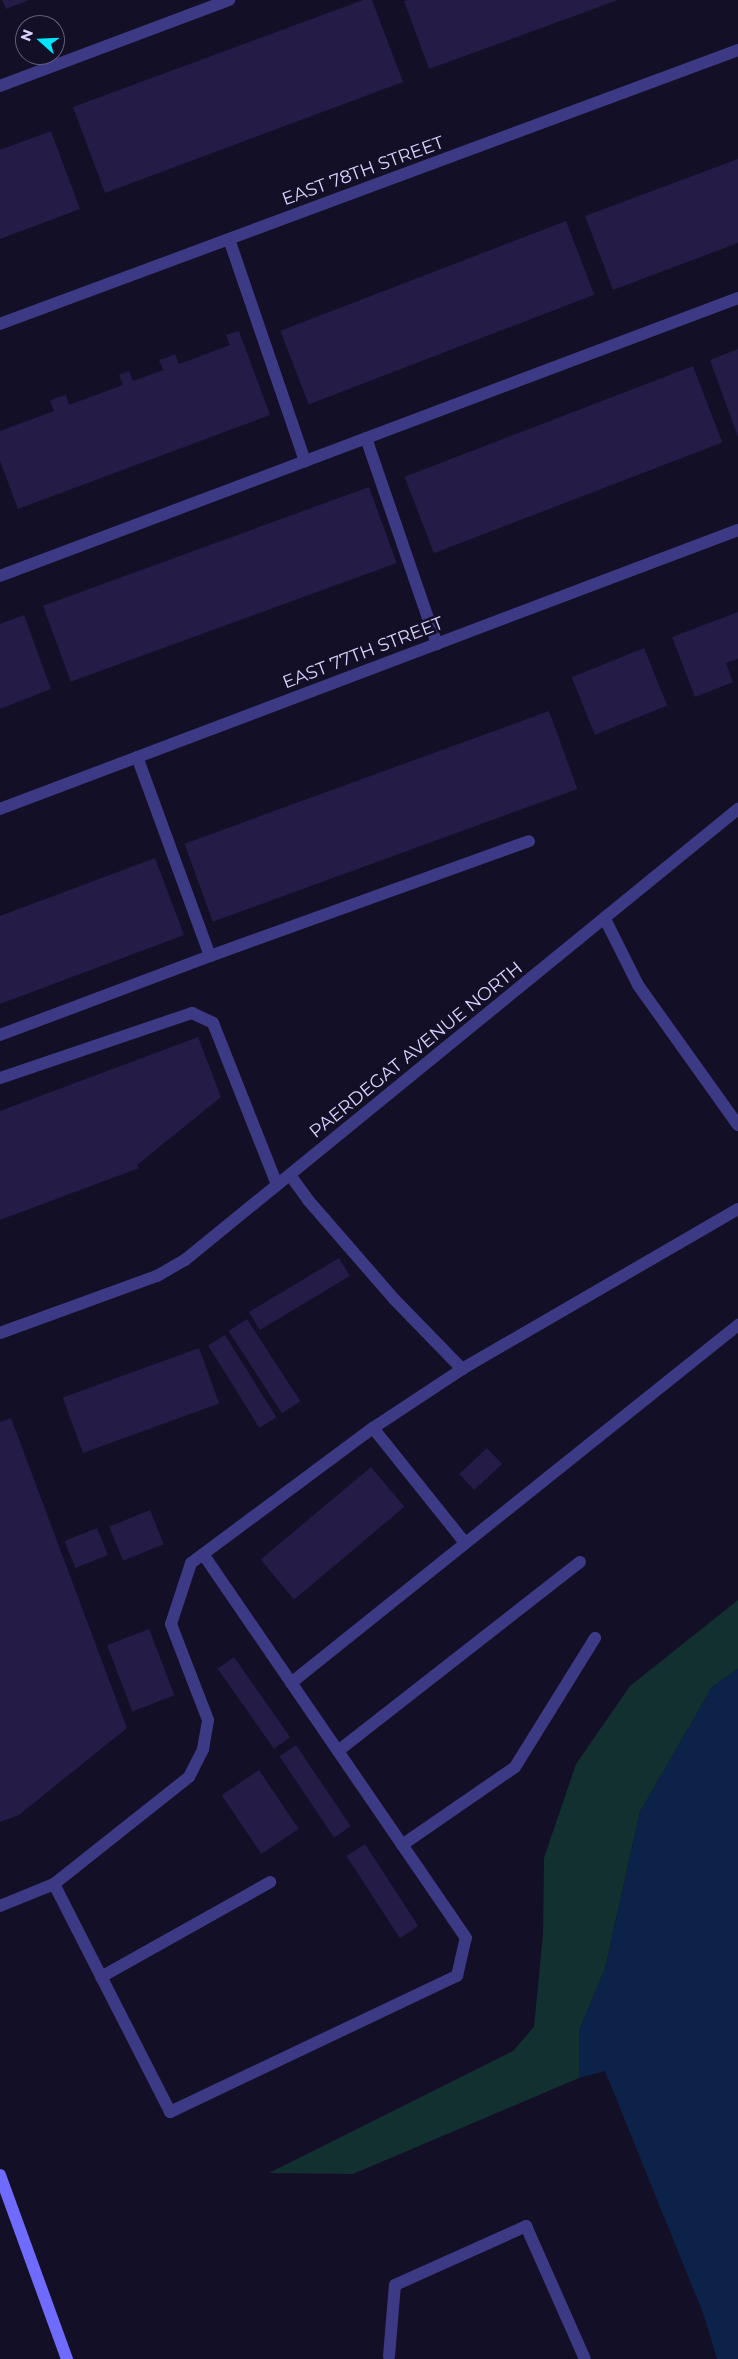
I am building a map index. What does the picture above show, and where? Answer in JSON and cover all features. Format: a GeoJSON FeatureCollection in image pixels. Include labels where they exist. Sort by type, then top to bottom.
{"type":"FeatureCollection","features":[{"type":"Feature","properties":{"kind":"main road"},"geometry":{"type":"LineString","coordinates":[[0,2175],[67,2359]]}},
{"type":"Feature","properties":{"kind":"street"},"geometry":{"type":"LineString","coordinates":[[0,86],[229,0]]}},
{"type":"Feature","properties":{"kind":"street","name":"EAST 78TH STREET"},"geometry":{"type":"LineString","coordinates":[[0,324],[738,50]]}},
{"type":"Feature","properties":{"kind":"street"},"geometry":{"type":"LineString","coordinates":[[229,239],[305,461]]}},
{"type":"Feature","properties":{"kind":"street"},"geometry":{"type":"LineString","coordinates":[[0,576],[738,298]]}},
{"type":"Feature","properties":{"kind":"street"},"geometry":{"type":"LineString","coordinates":[[366,438],[437,644]]}},
{"type":"Feature","properties":{"kind":"street","name":"EAST 77TH STREET"},"geometry":{"type":"LineString","coordinates":[[0,809],[738,530]]}},
{"type":"Feature","properties":{"kind":"street"},"geometry":{"type":"LineString","coordinates":[[137,758],[210,956]]}},
{"type":"Feature","properties":{"kind":"street","name":"PAERDEGAT AVENUE NORTH"},"geometry":{"type":"LineString","coordinates":[[0,1333],[158,1276],[185,1260],[738,809]]}},
{"type":"Feature","properties":{"kind":"street"},"geometry":{"type":"LineString","coordinates":[[0,1035],[210,956],[528,841]]}},
{"type":"Feature","properties":{"kind":"street"},"geometry":{"type":"LineString","coordinates":[[605,919],[638,985],[738,1124]]}},
{"type":"Feature","properties":{"kind":"street"},"geometry":{"type":"LineString","coordinates":[[0,1078],[192,1013],[213,1023],[277,1185]]}},
{"type":"Feature","properties":{"kind":"street"},"geometry":{"type":"LineString","coordinates":[[290,1175],[308,1200],[394,1299],[462,1369]]}},
{"type":"Feature","properties":{"kind":"street"},"geometry":{"type":"LineString","coordinates":[[0,1906],[54,1884],[189,1777],[203,1750],[208,1720],[171,1624],[191,1563],[373,1428],[462,1369],[738,1209]]}},
{"type":"Feature","properties":{"kind":"street"},"geometry":{"type":"LineString","coordinates":[[291,1683],[738,1325]]}},
{"type":"Feature","properties":{"kind":"street"},"geometry":{"type":"LineString","coordinates":[[373,1428],[465,1542]]}},
{"type":"Feature","properties":{"kind":"street"},"geometry":{"type":"LineString","coordinates":[[54,1884],[170,2112],[457,1976],[466,1938],[203,1554]]}},
{"type":"Feature","properties":{"kind":"street"},"geometry":{"type":"LineString","coordinates":[[338,1751],[580,1562]]}},
{"type":"Feature","properties":{"kind":"street"},"geometry":{"type":"LineString","coordinates":[[402,1845],[515,1767],[595,1638]]}},
{"type":"Feature","properties":{"kind":"street"},"geometry":{"type":"LineString","coordinates":[[101,1977],[270,1882]]}},
{"type":"Feature","properties":{"kind":"street"},"geometry":{"type":"LineString","coordinates":[[387,2358],[395,2285],[526,2226],[585,2359]]}},
{"type":"Feature","properties":{"kind":"green space"},"geometry":{"type":"Polygon","coordinates":[[[738,1600],[738,1669],[712,1687],[640,1812],[605,1969],[579,2031],[579,2078],[353,2174],[269,2173],[513,2051],[534,2027],[543,1934],[544,1858],[576,1764],[630,1686],[738,1600]]]}},
{"type":"Feature","properties":{"kind":"water"},"geometry":{"type":"Polygon","coordinates":[[[738,1669],[738,2359],[717,2359],[703,2313],[605,2071],[579,2078],[579,2031],[605,1969],[640,1812],[712,1687],[738,1669]]]}},
{"type":"Feature","properties":{"kind":"building"},"geometry":{"type":"Polygon","coordinates":[[[2,0],[29,0],[6,9],[2,0]]]}},
{"type":"Feature","properties":{"kind":"building"},"geometry":{"type":"Polygon","coordinates":[[[363,0],[372,0],[403,82],[105,193],[73,107],[363,0]]]}},
{"type":"Feature","properties":{"kind":"building"},"geometry":{"type":"Polygon","coordinates":[[[618,0],[429,69],[404,1],[618,0]]]}},
{"type":"Feature","properties":{"kind":"building"},"geometry":{"type":"Polygon","coordinates":[[[51,131],[80,209],[0,239],[0,150],[51,131]]]}},
{"type":"Feature","properties":{"kind":"building"},"geometry":{"type":"Polygon","coordinates":[[[738,159],[738,243],[613,290],[585,216],[738,159]]]}},
{"type":"Feature","properties":{"kind":"building"},"geometry":{"type":"Polygon","coordinates":[[[566,221],[594,295],[309,404],[280,331],[566,221]]]}},
{"type":"Feature","properties":{"kind":"building"},"geometry":{"type":"Polygon","coordinates":[[[239,331],[270,415],[18,509],[0,461],[0,431],[54,411],[50,401],[55,398],[66,395],[69,405],[123,385],[119,375],[129,371],[133,381],[163,370],[159,360],[175,354],[179,364],[230,345],[226,335],[239,331]]]}},
{"type":"Feature","properties":{"kind":"building"},"geometry":{"type":"Polygon","coordinates":[[[738,349],[738,437],[710,360],[738,349]]]}},
{"type":"Feature","properties":{"kind":"building"},"geometry":{"type":"Polygon","coordinates":[[[693,366],[722,443],[434,553],[405,477],[693,366]]]}},
{"type":"Feature","properties":{"kind":"building"},"geometry":{"type":"Polygon","coordinates":[[[369,487],[397,563],[71,682],[43,606],[369,487]]]}},
{"type":"Feature","properties":{"kind":"building"},"geometry":{"type":"Polygon","coordinates":[[[738,612],[738,659],[726,663],[733,682],[695,697],[672,637],[738,612]]]}},
{"type":"Feature","properties":{"kind":"building"},"geometry":{"type":"Polygon","coordinates":[[[24,615],[51,689],[0,709],[0,624],[24,615]]]}},
{"type":"Feature","properties":{"kind":"building"},"geometry":{"type":"Polygon","coordinates":[[[644,648],[667,705],[595,735],[572,677],[644,648]]]}},
{"type":"Feature","properties":{"kind":"building"},"geometry":{"type":"Polygon","coordinates":[[[549,711],[577,789],[213,922],[184,844],[549,711]]]}},
{"type":"Feature","properties":{"kind":"building"},"geometry":{"type":"Polygon","coordinates":[[[155,858],[184,935],[0,1004],[0,916],[155,858]]]}},
{"type":"Feature","properties":{"kind":"building"},"geometry":{"type":"Polygon","coordinates":[[[198,1037],[221,1097],[137,1165],[139,1168],[0,1220],[0,1111],[198,1037]]]}},
{"type":"Feature","properties":{"kind":"building"},"geometry":{"type":"Polygon","coordinates":[[[339,1258],[350,1276],[260,1330],[249,1312],[339,1258]]]}},
{"type":"Feature","properties":{"kind":"building"},"geometry":{"type":"Polygon","coordinates":[[[247,1319],[300,1401],[282,1413],[229,1331],[247,1319]]]}},
{"type":"Feature","properties":{"kind":"building"},"geometry":{"type":"Polygon","coordinates":[[[225,1335],[276,1417],[259,1428],[208,1346],[225,1335]]]}},
{"type":"Feature","properties":{"kind":"building"},"geometry":{"type":"Polygon","coordinates":[[[199,1348],[219,1403],[83,1453],[63,1398],[199,1348]]]}},
{"type":"Feature","properties":{"kind":"building"},"geometry":{"type":"Polygon","coordinates":[[[11,1418],[127,1728],[19,1815],[0,1822],[0,1422],[11,1418]]]}},
{"type":"Feature","properties":{"kind":"building"},"geometry":{"type":"Polygon","coordinates":[[[487,1448],[502,1464],[474,1490],[459,1474],[487,1448]]]}},
{"type":"Feature","properties":{"kind":"building"},"geometry":{"type":"Polygon","coordinates":[[[371,1467],[404,1507],[294,1599],[261,1560],[371,1467]]]}},
{"type":"Feature","properties":{"kind":"building"},"geometry":{"type":"Polygon","coordinates":[[[150,1510],[164,1544],[123,1561],[109,1526],[150,1510]]]}},
{"type":"Feature","properties":{"kind":"building"},"geometry":{"type":"Polygon","coordinates":[[[97,1528],[108,1555],[75,1568],[65,1541],[97,1528]]]}},
{"type":"Feature","properties":{"kind":"building"},"geometry":{"type":"Polygon","coordinates":[[[149,1629],[174,1695],[132,1711],[107,1645],[149,1629]]]}},
{"type":"Feature","properties":{"kind":"building"},"geometry":{"type":"Polygon","coordinates":[[[234,1657],[290,1737],[274,1749],[218,1668],[234,1657]]]}},
{"type":"Feature","properties":{"kind":"building"},"geometry":{"type":"Polygon","coordinates":[[[296,1745],[351,1826],[334,1837],[279,1756],[296,1745]]]}},
{"type":"Feature","properties":{"kind":"building"},"geometry":{"type":"Polygon","coordinates":[[[259,1770],[299,1829],[261,1854],[222,1795],[259,1770]]]}},
{"type":"Feature","properties":{"kind":"building"},"geometry":{"type":"Polygon","coordinates":[[[365,1844],[418,1926],[400,1938],[347,1856],[365,1844]]]}}]}
